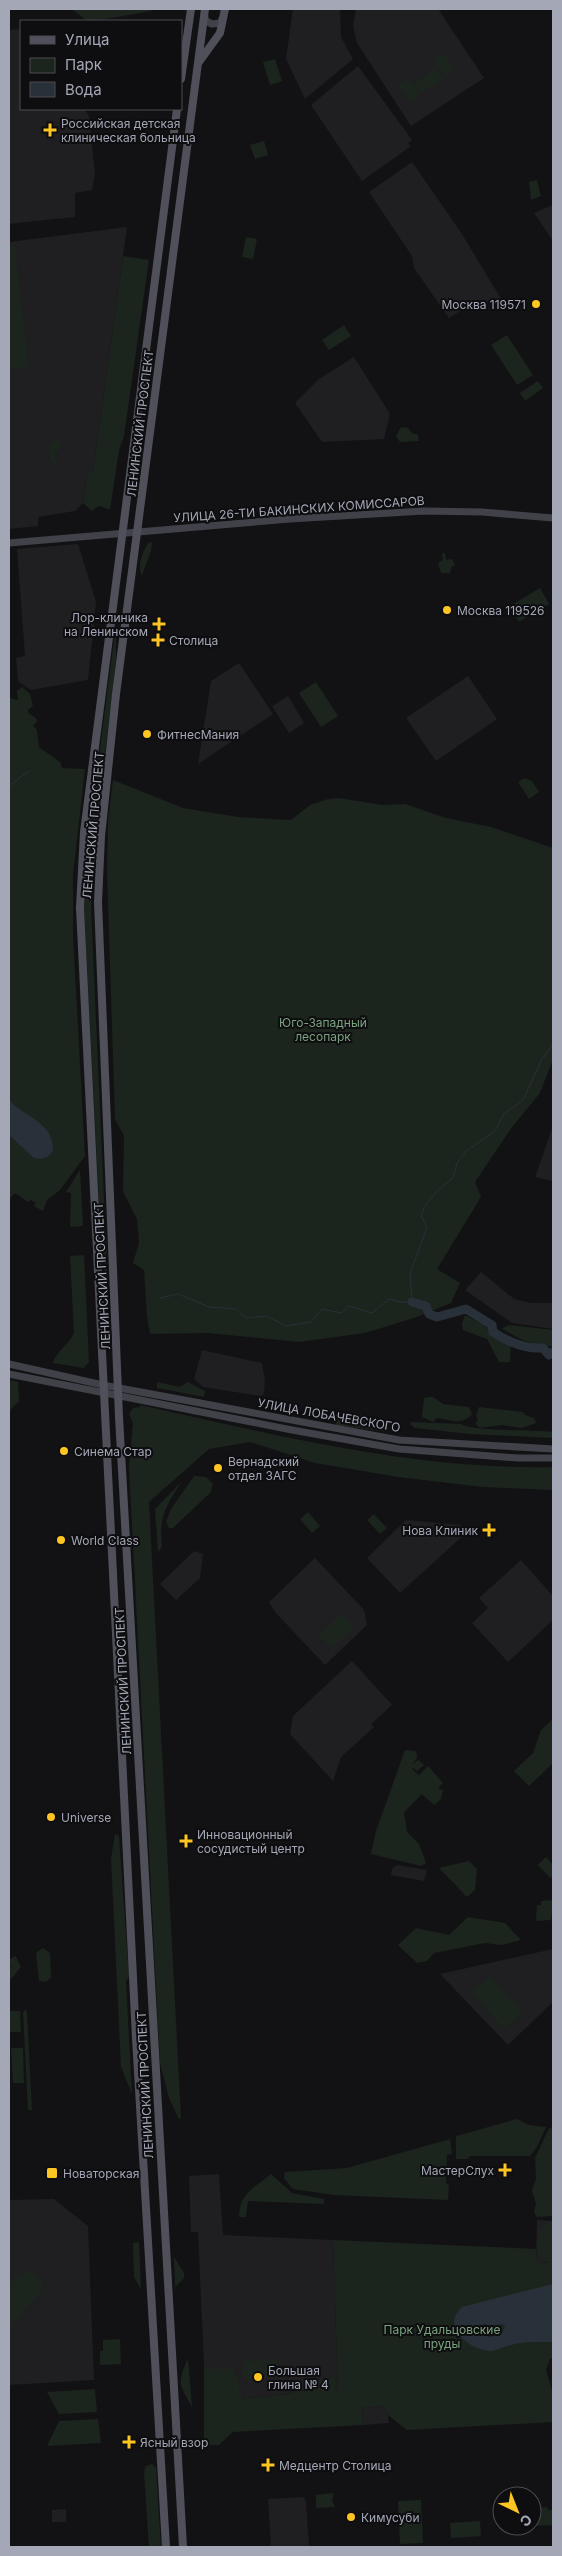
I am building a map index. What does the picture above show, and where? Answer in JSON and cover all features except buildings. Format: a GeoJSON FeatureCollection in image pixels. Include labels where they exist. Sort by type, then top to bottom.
{"type":"FeatureCollection","features":[{"type":"Feature","properties":{"kind":"main road"},"geometry":{"type":"LineString","coordinates":[[182,72],[191,9]]}},
{"type":"Feature","properties":{"kind":"main road"},"geometry":{"type":"LineString","coordinates":[[205,11],[206,21],[212,24],[220,23],[224,13]]}},
{"type":"Feature","properties":{"kind":"main road","name":"ЛЕНИНСКИЙ ПРОСПЕКТ"},"geometry":{"type":"LineString","coordinates":[[183,2547],[118,1397],[99,961],[98,867],[136,534],[205,11]]}},
{"type":"Feature","properties":{"kind":"main road"},"geometry":{"type":"LineString","coordinates":[[197,67],[220,33],[224,13]]}},
{"type":"Feature","properties":{"kind":"main road","name":"ЛЕНИНСКИЙ ПРОСПЕКТ"},"geometry":{"type":"LineString","coordinates":[[166,2547],[136,2038],[80,908],[84,832],[177,110]]}},
{"type":"Feature","properties":{"kind":"main road","name":"УЛИЦА 26-ТИ БАКИНСКИХ КОМИССАРОВ"},"geometry":{"type":"LineString","coordinates":[[9,544],[241,523],[424,511],[482,512],[553,518]]}},
{"type":"Feature","properties":{"kind":"main road","name":"УЛИЦА ЛОБАЧЕВСКОГО"},"geometry":{"type":"LineString","coordinates":[[9,1364],[103,1385],[399,1440],[553,1449]]}},
{"type":"Feature","properties":{"kind":"main road","name":"УЛИЦА ЛОБАЧЕВСКОГО"},"geometry":{"type":"LineString","coordinates":[[9,1374],[118,1397],[400,1449],[518,1458],[553,1458]]}},
{"type":"Feature","properties":{"kind":"shaded area"},"geometry":{"type":"Polygon","coordinates":[[[293,9],[340,9],[341,37],[353,59],[305,99],[286,59],[293,9]]]}},
{"type":"Feature","properties":{"kind":"shaded area"},"geometry":{"type":"Polygon","coordinates":[[[356,9],[438,9],[484,78],[411,126],[357,43],[353,26],[356,9]]]}},
{"type":"Feature","properties":{"kind":"shaded area","name":"Российская детская клиническая больница"},"geometry":{"type":"Polygon","coordinates":[[[20,29],[20,110],[85,110],[89,116],[95,174],[92,190],[75,193],[75,217],[9,224],[9,30],[20,29]]]}},
{"type":"Feature","properties":{"kind":"shaded area"},"geometry":{"type":"Polygon","coordinates":[[[358,66],[412,140],[408,143],[411,146],[362,181],[311,105],[358,66]]]}},
{"type":"Feature","properties":{"kind":"shaded area"},"geometry":{"type":"Polygon","coordinates":[[[412,162],[460,231],[503,302],[497,305],[478,300],[449,318],[414,268],[412,256],[369,192],[412,162]]]}},
{"type":"Feature","properties":{"kind":"shaded area"},"geometry":{"type":"Polygon","coordinates":[[[553,205],[553,241],[534,213],[553,205]]]}},
{"type":"Feature","properties":{"kind":"shaded area"},"geometry":{"type":"Polygon","coordinates":[[[127,227],[93,472],[88,471],[83,503],[75,511],[38,517],[38,526],[9,529],[9,242],[127,227]]]}},
{"type":"Feature","properties":{"kind":"shaded area"},"geometry":{"type":"Polygon","coordinates":[[[354,357],[390,414],[384,439],[322,442],[295,403],[319,379],[354,357]]]}},
{"type":"Feature","properties":{"kind":"shaded area"},"geometry":{"type":"Polygon","coordinates":[[[78,544],[96,602],[88,680],[31,690],[18,681],[16,658],[25,656],[17,549],[78,544]]]}},
{"type":"Feature","properties":{"kind":"shaded area"},"geometry":{"type":"Polygon","coordinates":[[[239,663],[273,714],[198,764],[211,681],[239,663]]]}},
{"type":"Feature","properties":{"kind":"shaded area"},"geometry":{"type":"Polygon","coordinates":[[[468,676],[497,719],[436,761],[406,718],[468,676]]]}},
{"type":"Feature","properties":{"kind":"shaded area"},"geometry":{"type":"Polygon","coordinates":[[[288,696],[304,723],[289,733],[272,706],[288,696]]]}},
{"type":"Feature","properties":{"kind":"shaded area"},"geometry":{"type":"Polygon","coordinates":[[[553,1126],[553,1181],[535,1177],[553,1126]]]}},
{"type":"Feature","properties":{"kind":"shaded area"},"geometry":{"type":"Polygon","coordinates":[[[481,1272],[514,1299],[531,1303],[553,1303],[553,1329],[512,1323],[465,1290],[481,1272]]]}},
{"type":"Feature","properties":{"kind":"shaded area"},"geometry":{"type":"Polygon","coordinates":[[[202,1350],[262,1363],[265,1380],[264,1394],[260,1396],[203,1387],[194,1379],[202,1350]]]}},
{"type":"Feature","properties":{"kind":"shaded area"},"geometry":{"type":"Polygon","coordinates":[[[406,1520],[461,1525],[467,1532],[400,1593],[367,1558],[406,1520]]]}},
{"type":"Feature","properties":{"kind":"shaded area"},"geometry":{"type":"Polygon","coordinates":[[[194,1551],[203,1554],[200,1578],[176,1600],[160,1584],[194,1551]]]}},
{"type":"Feature","properties":{"kind":"shaded area"},"geometry":{"type":"Polygon","coordinates":[[[315,1558],[364,1610],[367,1625],[325,1665],[276,1613],[269,1602],[315,1558]]]}},
{"type":"Feature","properties":{"kind":"shaded area"},"geometry":{"type":"Polygon","coordinates":[[[521,1560],[553,1596],[553,1620],[508,1662],[472,1623],[488,1608],[479,1598],[521,1560]]]}},
{"type":"Feature","properties":{"kind":"shaded area"},"geometry":{"type":"Polygon","coordinates":[[[352,1661],[392,1705],[371,1724],[374,1727],[341,1757],[333,1781],[290,1734],[293,1716],[352,1661]]]}},
{"type":"Feature","properties":{"kind":"shaded area"},"geometry":{"type":"Polygon","coordinates":[[[397,1865],[427,1870],[424,1881],[391,1875],[392,1869],[397,1865]]]}},
{"type":"Feature","properties":{"kind":"shaded area"},"geometry":{"type":"Polygon","coordinates":[[[553,1949],[553,2002],[508,2045],[440,1974],[553,1949]]]}},
{"type":"Feature","properties":{"kind":"shaded area"},"geometry":{"type":"Polygon","coordinates":[[[219,2174],[223,2235],[333,2240],[338,2392],[303,2393],[295,2391],[289,2394],[243,2399],[235,2369],[208,2369],[204,2364],[198,2232],[191,2232],[189,2176],[219,2174]]]}},
{"type":"Feature","properties":{"kind":"shaded area"},"geometry":{"type":"Polygon","coordinates":[[[54,2199],[88,2226],[94,2380],[9,2385],[9,2200],[54,2199]]]}},
{"type":"Feature","properties":{"kind":"shaded area"},"geometry":{"type":"Polygon","coordinates":[[[537,2220],[553,2221],[553,2263],[536,2262],[537,2220]]]}},
{"type":"Feature","properties":{"kind":"shaded area"},"geometry":{"type":"Polygon","coordinates":[[[383,2406],[388,2415],[389,2423],[363,2425],[362,2408],[383,2406]]]}},
{"type":"Feature","properties":{"kind":"shaded area"},"geometry":{"type":"Polygon","coordinates":[[[304,2497],[306,2501],[309,2547],[271,2547],[268,2499],[304,2497]]]}},
{"type":"Feature","properties":{"kind":"shaded area"},"geometry":{"type":"Polygon","coordinates":[[[66,2509],[66,2522],[52,2522],[52,2510],[66,2509]]]}},
{"type":"Feature","properties":{"kind":"green space"},"geometry":{"type":"Polygon","coordinates":[[[72,9],[152,9],[151,11],[101,20],[86,20],[72,9]]]}},
{"type":"Feature","properties":{"kind":"green space"},"geometry":{"type":"Polygon","coordinates":[[[443,53],[455,70],[445,77],[433,60],[443,53]]]}},
{"type":"Feature","properties":{"kind":"green space"},"geometry":{"type":"Polygon","coordinates":[[[275,59],[282,81],[270,85],[263,62],[275,59]]]}},
{"type":"Feature","properties":{"kind":"green space"},"geometry":{"type":"Polygon","coordinates":[[[436,68],[443,78],[421,94],[413,83],[436,68]]]}},
{"type":"Feature","properties":{"kind":"green space"},"geometry":{"type":"Polygon","coordinates":[[[408,78],[420,95],[409,102],[397,85],[408,78]]]}},
{"type":"Feature","properties":{"kind":"green space"},"geometry":{"type":"Polygon","coordinates":[[[264,141],[268,155],[255,159],[250,145],[264,141]]]}},
{"type":"Feature","properties":{"kind":"green space"},"geometry":{"type":"Polygon","coordinates":[[[537,180],[541,196],[531,200],[529,182],[537,180]]]}},
{"type":"Feature","properties":{"kind":"green space"},"geometry":{"type":"Polygon","coordinates":[[[246,237],[257,239],[253,259],[242,257],[246,237]]]}},
{"type":"Feature","properties":{"kind":"green space"},"geometry":{"type":"Polygon","coordinates":[[[15,245],[29,367],[9,369],[9,246],[15,245]]]}},
{"type":"Feature","properties":{"kind":"green space"},"geometry":{"type":"Polygon","coordinates":[[[123,256],[149,260],[124,436],[119,450],[110,510],[99,506],[92,511],[83,503],[88,471],[93,472],[123,256]]]}},
{"type":"Feature","properties":{"kind":"green space"},"geometry":{"type":"Polygon","coordinates":[[[344,325],[351,336],[329,350],[322,340],[344,325]]]}},
{"type":"Feature","properties":{"kind":"green space"},"geometry":{"type":"Polygon","coordinates":[[[507,335],[533,375],[517,385],[491,345],[507,335]]]}},
{"type":"Feature","properties":{"kind":"green space"},"geometry":{"type":"Polygon","coordinates":[[[538,381],[543,388],[525,401],[520,393],[538,381]]]}},
{"type":"Feature","properties":{"kind":"green space"},"geometry":{"type":"Polygon","coordinates":[[[401,427],[408,428],[413,434],[418,434],[419,441],[400,442],[396,436],[401,427]]]}},
{"type":"Feature","properties":{"kind":"green space"},"geometry":{"type":"Polygon","coordinates":[[[60,441],[62,446],[54,456],[58,465],[56,467],[50,458],[49,448],[52,442],[60,441]]]}},
{"type":"Feature","properties":{"kind":"green space"},"geometry":{"type":"Polygon","coordinates":[[[152,542],[151,551],[142,576],[140,564],[142,555],[148,543],[152,542]]]}},
{"type":"Feature","properties":{"kind":"green space"},"geometry":{"type":"Polygon","coordinates":[[[445,553],[446,560],[452,559],[455,566],[452,566],[450,573],[441,573],[438,563],[443,560],[442,554],[445,553]]]}},
{"type":"Feature","properties":{"kind":"green space"},"geometry":{"type":"Polygon","coordinates":[[[540,588],[549,604],[519,622],[510,606],[540,588]]]}},
{"type":"Feature","properties":{"kind":"green space"},"geometry":{"type":"Polygon","coordinates":[[[116,625],[116,661],[96,831],[91,907],[108,1290],[102,1259],[84,906],[89,833],[116,625]]]}},
{"type":"Feature","properties":{"kind":"green space"},"geometry":{"type":"Polygon","coordinates":[[[316,682],[338,716],[321,727],[299,693],[316,682]]]}},
{"type":"Feature","properties":{"kind":"green space"},"geometry":{"type":"Polygon","coordinates":[[[22,687],[30,694],[33,706],[28,710],[28,713],[36,718],[37,721],[33,726],[37,730],[39,747],[60,762],[62,768],[85,769],[73,875],[73,935],[85,1156],[60,1190],[47,1200],[43,1211],[34,1206],[36,1203],[31,1200],[28,1202],[15,1193],[9,1199],[9,698],[18,700],[17,691],[22,687]]]}},
{"type":"Feature","properties":{"kind":"green space"},"geometry":{"type":"Polygon","coordinates":[[[525,778],[532,781],[539,792],[529,799],[518,782],[525,778]]]}},
{"type":"Feature","properties":{"kind":"green space","name":"Юго-Западный лесопарк"},"geometry":{"type":"Polygon","coordinates":[[[113,780],[183,808],[238,817],[291,820],[310,805],[328,799],[339,798],[383,805],[405,804],[446,818],[491,827],[553,848],[553,1059],[540,1093],[512,1127],[475,1182],[481,1197],[437,1269],[460,1283],[451,1303],[414,1318],[365,1333],[299,1342],[208,1333],[150,1334],[144,1270],[133,1263],[139,1243],[137,1219],[123,1191],[124,1136],[115,1119],[107,870],[108,821],[113,780]]]}},
{"type":"Feature","properties":{"kind":"green space"},"geometry":{"type":"Polygon","coordinates":[[[80,1170],[83,1226],[70,1227],[71,1193],[66,1192],[80,1170]]]}},
{"type":"Feature","properties":{"kind":"green space"},"geometry":{"type":"Polygon","coordinates":[[[84,1255],[89,1362],[84,1368],[53,1363],[74,1333],[70,1256],[84,1255]]]}},
{"type":"Feature","properties":{"kind":"green space"},"geometry":{"type":"Polygon","coordinates":[[[465,1315],[486,1326],[490,1334],[511,1345],[510,1362],[499,1362],[487,1339],[463,1330],[462,1324],[465,1315]]]}},
{"type":"Feature","properties":{"kind":"green space"},"geometry":{"type":"Polygon","coordinates":[[[508,1325],[553,1330],[553,1347],[524,1341],[502,1329],[508,1325]]]}},
{"type":"Feature","properties":{"kind":"green space"},"geometry":{"type":"Polygon","coordinates":[[[9,1380],[18,1382],[19,1401],[10,1410],[9,1380]]]}},
{"type":"Feature","properties":{"kind":"green space"},"geometry":{"type":"Polygon","coordinates":[[[157,1382],[180,1387],[188,1382],[205,1391],[204,1397],[157,1388],[157,1382]]]}},
{"type":"Feature","properties":{"kind":"green space"},"geometry":{"type":"Polygon","coordinates":[[[433,1397],[443,1404],[469,1407],[472,1414],[460,1421],[437,1418],[433,1422],[422,1417],[424,1398],[433,1397]]]}},
{"type":"Feature","properties":{"kind":"green space"},"geometry":{"type":"Polygon","coordinates":[[[140,1405],[294,1439],[397,1457],[449,1463],[553,1467],[553,1490],[483,1487],[398,1477],[315,1463],[250,1442],[209,1449],[149,1502],[181,2118],[179,2119],[169,2098],[160,2063],[129,1467],[133,1423],[129,1414],[133,1408],[140,1407],[140,1405]]]}},
{"type":"Feature","properties":{"kind":"green space"},"geometry":{"type":"Polygon","coordinates":[[[479,1407],[523,1412],[525,1415],[534,1418],[536,1423],[522,1428],[502,1425],[480,1428],[475,1423],[478,1420],[476,1415],[479,1407]]]}},
{"type":"Feature","properties":{"kind":"green space"},"geometry":{"type":"Polygon","coordinates":[[[350,1413],[370,1417],[388,1432],[336,1425],[336,1421],[350,1413]]]}},
{"type":"Feature","properties":{"kind":"green space"},"geometry":{"type":"Polygon","coordinates":[[[412,1422],[553,1432],[553,1438],[470,1434],[415,1428],[410,1424],[412,1422]]]}},
{"type":"Feature","properties":{"kind":"green space"},"geometry":{"type":"Polygon","coordinates":[[[194,1476],[206,1477],[213,1484],[210,1493],[173,1528],[169,1528],[166,1522],[171,1509],[194,1476]]]}},
{"type":"Feature","properties":{"kind":"green space"},"geometry":{"type":"Polygon","coordinates":[[[182,1481],[164,1512],[161,1527],[162,1547],[158,1552],[155,1509],[182,1481]]]}},
{"type":"Feature","properties":{"kind":"green space"},"geometry":{"type":"Polygon","coordinates":[[[308,1512],[320,1526],[312,1533],[300,1519],[308,1512]]]}},
{"type":"Feature","properties":{"kind":"green space"},"geometry":{"type":"Polygon","coordinates":[[[374,1514],[387,1528],[380,1534],[367,1520],[374,1514]]]}},
{"type":"Feature","properties":{"kind":"green space"},"geometry":{"type":"Polygon","coordinates":[[[342,1613],[355,1627],[331,1649],[318,1635],[342,1613]]]}},
{"type":"Feature","properties":{"kind":"green space"},"geometry":{"type":"Polygon","coordinates":[[[553,1719],[553,1763],[529,1786],[514,1771],[533,1753],[541,1730],[553,1719]]]}},
{"type":"Feature","properties":{"kind":"green space"},"geometry":{"type":"Polygon","coordinates":[[[405,1750],[416,1751],[417,1758],[412,1765],[418,1760],[424,1765],[417,1771],[412,1767],[413,1770],[419,1775],[428,1766],[443,1783],[438,1788],[443,1790],[441,1799],[434,1805],[422,1794],[404,1812],[407,1832],[419,1844],[426,1863],[421,1866],[371,1854],[376,1831],[405,1750]]]}},
{"type":"Feature","properties":{"kind":"green space"},"geometry":{"type":"Polygon","coordinates":[[[115,1834],[119,1836],[129,1977],[126,1981],[132,2094],[121,2067],[111,1859],[115,1834]]]}},
{"type":"Feature","properties":{"kind":"green space"},"geometry":{"type":"Polygon","coordinates":[[[546,1857],[553,1865],[553,1876],[550,1878],[538,1865],[546,1857]]]}},
{"type":"Feature","properties":{"kind":"green space"},"geometry":{"type":"Polygon","coordinates":[[[469,1861],[477,1869],[475,1890],[467,1897],[439,1868],[469,1861]]]}},
{"type":"Feature","properties":{"kind":"green space"},"geometry":{"type":"Polygon","coordinates":[[[551,1900],[553,1903],[551,1920],[536,1921],[537,1905],[541,1905],[541,1901],[551,1900]]]}},
{"type":"Feature","properties":{"kind":"green space"},"geometry":{"type":"Polygon","coordinates":[[[468,1917],[505,1923],[521,1940],[502,1945],[485,1943],[434,1953],[427,1961],[417,1963],[398,1945],[416,1928],[449,1935],[468,1917]]]}},
{"type":"Feature","properties":{"kind":"green space"},"geometry":{"type":"Polygon","coordinates":[[[43,1948],[50,1953],[51,1977],[46,1982],[39,1981],[36,1953],[43,1948]]]}},
{"type":"Feature","properties":{"kind":"green space"},"geometry":{"type":"Polygon","coordinates":[[[13,1956],[16,1957],[21,1967],[11,1979],[9,1976],[9,1965],[14,1969],[9,1964],[9,1959],[12,1959],[13,1956]]]}},
{"type":"Feature","properties":{"kind":"green space"},"geometry":{"type":"Polygon","coordinates":[[[490,1976],[523,2012],[504,2029],[471,1993],[490,1976]]]}},
{"type":"Feature","properties":{"kind":"green space"},"geometry":{"type":"Polygon","coordinates":[[[25,2009],[27,2012],[32,2110],[28,2110],[23,2013],[25,2009]]]}},
{"type":"Feature","properties":{"kind":"green space"},"geometry":{"type":"Polygon","coordinates":[[[9,2011],[20,2011],[21,2032],[9,2032],[9,2011]]]}},
{"type":"Feature","properties":{"kind":"green space"},"geometry":{"type":"Polygon","coordinates":[[[11,2048],[23,2048],[24,2083],[13,2083],[11,2048]]]}},
{"type":"Feature","properties":{"kind":"green space"},"geometry":{"type":"Polygon","coordinates":[[[517,2119],[529,2125],[546,2127],[537,2147],[530,2156],[470,2156],[467,2159],[456,2159],[456,2136],[517,2119]]]}},
{"type":"Feature","properties":{"kind":"green space"},"geometry":{"type":"Polygon","coordinates":[[[549,2128],[553,2129],[553,2216],[537,2217],[534,2213],[536,2203],[532,2191],[536,2179],[535,2158],[549,2128]]]}},
{"type":"Feature","properties":{"kind":"green space"},"geometry":{"type":"Polygon","coordinates":[[[450,2139],[452,2154],[447,2155],[446,2183],[449,2185],[448,2200],[333,2195],[293,2189],[284,2178],[285,2172],[347,2168],[450,2139]]]}},
{"type":"Feature","properties":{"kind":"green space"},"geometry":{"type":"Polygon","coordinates":[[[271,2174],[292,2193],[324,2199],[324,2204],[248,2201],[246,2217],[239,2217],[245,2197],[271,2174]]]}},
{"type":"Feature","properties":{"kind":"green space","name":"Парк Удальцовские пруды"},"geometry":{"type":"Polygon","coordinates":[[[546,2223],[553,2223],[553,2358],[550,2359],[546,2370],[553,2394],[553,2422],[407,2430],[388,2415],[383,2406],[362,2408],[363,2425],[233,2432],[219,2445],[204,2445],[204,2364],[208,2369],[235,2369],[243,2399],[289,2394],[298,2390],[306,2393],[306,2391],[301,2391],[300,2381],[335,2378],[336,2391],[330,2392],[338,2392],[333,2240],[536,2249],[536,2262],[550,2263],[541,2258],[537,2249],[539,2234],[546,2223]]]}},
{"type":"Feature","properties":{"kind":"green space"},"geometry":{"type":"Polygon","coordinates":[[[139,2242],[141,2289],[134,2277],[133,2243],[139,2242]]]}},
{"type":"Feature","properties":{"kind":"green space"},"geometry":{"type":"Polygon","coordinates":[[[174,2257],[184,2273],[184,2278],[175,2287],[174,2257]]]}},
{"type":"Feature","properties":{"kind":"green space"},"geometry":{"type":"Polygon","coordinates":[[[27,2271],[38,2278],[43,2290],[9,2327],[9,2285],[20,2274],[27,2271]]]}},
{"type":"Feature","properties":{"kind":"green space"},"geometry":{"type":"Polygon","coordinates":[[[120,2339],[121,2364],[100,2365],[100,2351],[103,2351],[103,2340],[120,2339]]]}},
{"type":"Feature","properties":{"kind":"green space"},"geometry":{"type":"Polygon","coordinates":[[[188,2358],[192,2407],[181,2383],[182,2373],[188,2358]]]}},
{"type":"Feature","properties":{"kind":"green space"},"geometry":{"type":"Polygon","coordinates":[[[277,2359],[278,2377],[245,2380],[242,2376],[243,2361],[277,2359]]]}},
{"type":"Feature","properties":{"kind":"green space"},"geometry":{"type":"Polygon","coordinates":[[[95,2389],[97,2412],[59,2414],[47,2392],[95,2389]]]}},
{"type":"Feature","properties":{"kind":"green space"},"geometry":{"type":"Polygon","coordinates":[[[98,2419],[101,2443],[47,2446],[59,2421],[98,2419]]]}},
{"type":"Feature","properties":{"kind":"green space"},"geometry":{"type":"Polygon","coordinates":[[[152,2464],[156,2468],[161,2547],[149,2547],[144,2472],[146,2466],[152,2464]]]}},
{"type":"Feature","properties":{"kind":"green space"},"geometry":{"type":"Polygon","coordinates":[[[334,2493],[332,2501],[335,2507],[316,2508],[316,2495],[334,2493]]]}},
{"type":"Feature","properties":{"kind":"green space"},"geometry":{"type":"Polygon","coordinates":[[[421,2500],[423,2543],[400,2544],[398,2501],[421,2500]]]}},
{"type":"Feature","properties":{"kind":"green space"},"geometry":{"type":"Polygon","coordinates":[[[542,2507],[547,2507],[548,2510],[553,2510],[553,2525],[542,2526],[542,2507]]]}},
{"type":"Feature","properties":{"kind":"green space"},"geometry":{"type":"Polygon","coordinates":[[[480,2521],[481,2536],[451,2538],[450,2523],[480,2521]]]}},
{"type":"Feature","properties":{"kind":"water"},"geometry":{"type":"Polygon","coordinates":[[[9,1100],[37,1121],[48,1132],[52,1140],[53,1150],[47,1157],[34,1158],[9,1135],[9,1100]]]}},
{"type":"Feature","properties":{"kind":"water"},"geometry":{"type":"Polygon","coordinates":[[[553,2284],[553,2342],[521,2343],[492,2351],[476,2348],[461,2337],[456,2330],[454,2323],[456,2315],[462,2307],[553,2284]],[[484,2324],[480,2330],[488,2337],[501,2335],[505,2327],[503,2324],[492,2327],[484,2324]]]}},
{"type":"Feature","properties":{"kind":"waterway"},"geometry":{"type":"LineString","coordinates":[[9,786],[29,771]]}},
{"type":"Feature","properties":{"kind":"waterway"},"geometry":{"type":"LineString","coordinates":[[160,1298],[178,1294],[209,1307],[236,1309],[246,1318],[267,1316],[286,1326],[311,1322],[322,1309],[341,1313],[349,1306],[372,1313],[389,1299],[400,1302],[412,1302],[410,1274],[427,1227],[421,1216],[424,1207],[437,1191],[453,1178],[457,1163],[465,1152],[495,1131],[504,1114],[523,1100],[542,1059],[552,1046],[553,1040]]}},
{"type":"Feature","properties":{"kind":"waterway"},"geometry":{"type":"LineString","coordinates":[[412,1302],[426,1306],[429,1314],[437,1317],[466,1309],[492,1325],[493,1332],[505,1339],[523,1346],[543,1348],[549,1355],[553,1352]]}},
{"type":"Feature","properties":{"kind":"place","name":"Российская детская клиническая больница"},"geometry":{"type":"Point","coordinates":[50,130]}},
{"type":"Feature","properties":{"kind":"place","name":"Москва 119571"},"geometry":{"type":"Point","coordinates":[536,304]}},
{"type":"Feature","properties":{"kind":"place","name":"Москва 119526"},"geometry":{"type":"Point","coordinates":[447,610]}},
{"type":"Feature","properties":{"kind":"place","name":"Лор-клиника на Ленинском"},"geometry":{"type":"Point","coordinates":[159,624]}},
{"type":"Feature","properties":{"kind":"place","name":"Столица"},"geometry":{"type":"Point","coordinates":[158,640]}},
{"type":"Feature","properties":{"kind":"place","name":"ФитнесМания"},"geometry":{"type":"Point","coordinates":[147,734]}},
{"type":"Feature","properties":{"kind":"place","name":"Синема Стар"},"geometry":{"type":"Point","coordinates":[64,1451]}},
{"type":"Feature","properties":{"kind":"place","name":"Вернадский отдел ЗАГС"},"geometry":{"type":"Point","coordinates":[218,1468]}},
{"type":"Feature","properties":{"kind":"place","name":"Нова Клиник"},"geometry":{"type":"Point","coordinates":[489,1530]}},
{"type":"Feature","properties":{"kind":"place","name":"World Class"},"geometry":{"type":"Point","coordinates":[61,1540]}},
{"type":"Feature","properties":{"kind":"place","name":"Universe"},"geometry":{"type":"Point","coordinates":[51,1817]}},
{"type":"Feature","properties":{"kind":"place","name":"Инновационный сосудистый центр"},"geometry":{"type":"Point","coordinates":[186,1841]}},
{"type":"Feature","properties":{"kind":"place","name":"МастерСлух"},"geometry":{"type":"Point","coordinates":[505,2170]}},
{"type":"Feature","properties":{"kind":"place","name":"Новаторская"},"geometry":{"type":"Point","coordinates":[52,2173]}},
{"type":"Feature","properties":{"kind":"place","name":"Большая глина № 4"},"geometry":{"type":"Point","coordinates":[258,2377]}},
{"type":"Feature","properties":{"kind":"place","name":"Ясный взор"},"geometry":{"type":"Point","coordinates":[129,2442]}},
{"type":"Feature","properties":{"kind":"place","name":"Медцентр Столица"},"geometry":{"type":"Point","coordinates":[268,2465]}},
{"type":"Feature","properties":{"kind":"place","name":"Кимусуби"},"geometry":{"type":"Point","coordinates":[351,2517]}}]}
